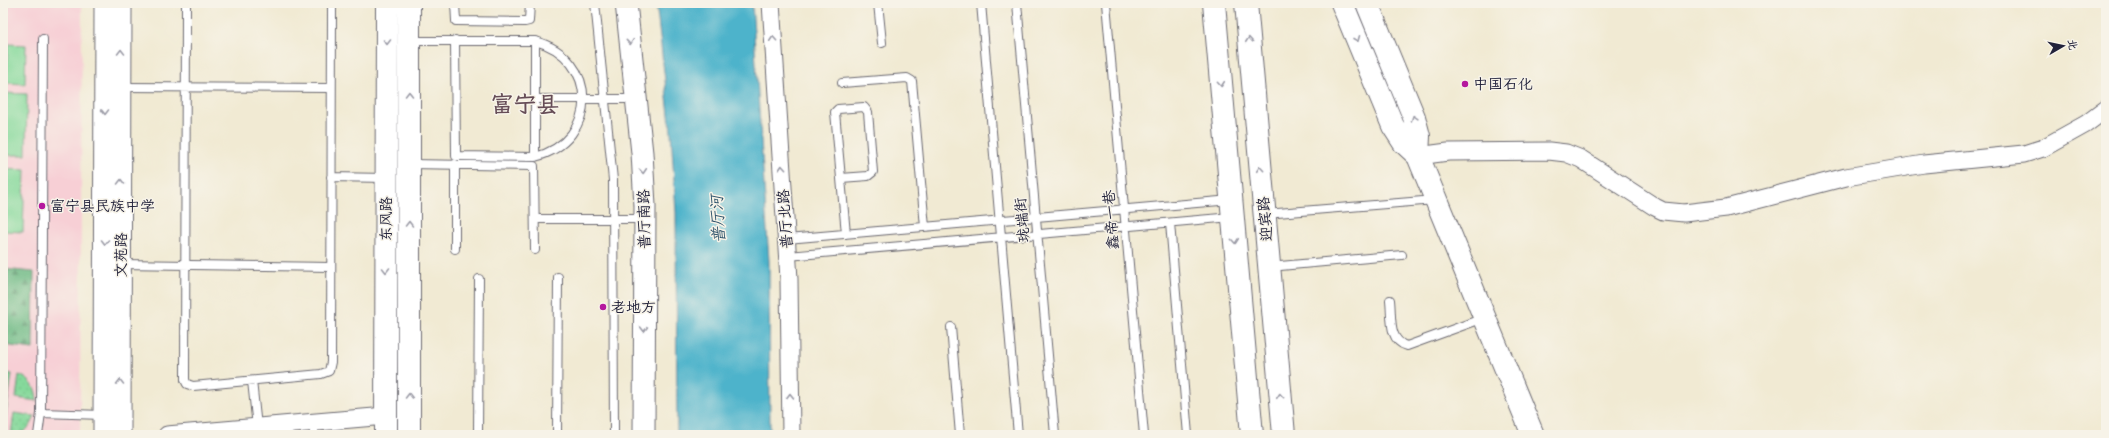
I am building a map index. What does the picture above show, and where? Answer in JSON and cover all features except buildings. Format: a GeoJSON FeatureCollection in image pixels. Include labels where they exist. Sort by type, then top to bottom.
{"type":"FeatureCollection","features":[{"type":"Feature","properties":{"kind":"main road","name":"东风路"},"geometry":{"type":"LineString","coordinates":[[387,3],[400,176],[409,435]]}},
{"type":"Feature","properties":{"kind":"main road","name":"东风路"},"geometry":{"type":"LineString","coordinates":[[386,425],[410,3]]}},
{"type":"Feature","properties":{"kind":"main road"},"geometry":{"type":"LineString","coordinates":[[1214,3],[1252,435]]}},
{"type":"Feature","properties":{"kind":"main road","name":"迎宾路"},"geometry":{"type":"LineString","coordinates":[[1246,3],[1284,435]]}},
{"type":"Feature","properties":{"kind":"main road"},"geometry":{"type":"LineString","coordinates":[[1342,3],[1393,126],[1404,143],[1418,156],[1533,435]]}},
{"type":"Feature","properties":{"kind":"main road"},"geometry":{"type":"LineString","coordinates":[[1367,3],[1414,117],[1419,136],[1418,156]]}},
{"type":"Feature","properties":{"kind":"street","name":"文苑路"},"geometry":{"type":"LineString","coordinates":[[105,3],[113,86],[113,264],[120,435]]}},
{"type":"Feature","properties":{"kind":"street","name":"文苑路"},"geometry":{"type":"LineString","coordinates":[[113,86],[121,3]]}},
{"type":"Feature","properties":{"kind":"street","name":"普厅南路"},"geometry":{"type":"LineString","coordinates":[[626,3],[644,178],[644,435]]}},
{"type":"Feature","properties":{"kind":"street","name":"普厅北路"},"geometry":{"type":"LineString","coordinates":[[771,3],[788,256],[790,435]]}},
{"type":"Feature","properties":{"kind":"street"},"geometry":{"type":"LineString","coordinates":[[1418,156],[1448,152],[1549,151],[1566,153],[1581,159],[1655,207],[1663,211],[1684,213],[1737,206],[1846,177],[1924,164],[2024,154],[2043,148],[2086,124],[2106,109]]}},
{"type":"Feature","properties":{"kind":"street","name":"文苑路"},"geometry":{"type":"LineString","coordinates":[[104,435],[113,264]]}},
{"type":"Feature","properties":{"kind":"street"},"geometry":{"type":"LineString","coordinates":[[167,435],[386,425]]}},
{"type":"Feature","properties":{"kind":"lane"},"geometry":{"type":"LineString","coordinates":[[186,3],[185,377],[187,384],[193,386],[321,374],[329,371],[331,362],[332,3]]}},
{"type":"Feature","properties":{"kind":"lane"},"geometry":{"type":"LineString","coordinates":[[455,3],[456,21],[525,22],[529,21],[530,3]]}},
{"type":"Feature","properties":{"kind":"lane"},"geometry":{"type":"LineString","coordinates":[[595,3],[613,180],[614,435]]}},
{"type":"Feature","properties":{"kind":"lane"},"geometry":{"type":"LineString","coordinates":[[878,3],[882,43]]}},
{"type":"Feature","properties":{"kind":"lane","name":"珑端街"},"geometry":{"type":"LineString","coordinates":[[981,3],[1018,435]]}},
{"type":"Feature","properties":{"kind":"lane","name":"珑端街"},"geometry":{"type":"LineString","coordinates":[[1017,3],[1055,435]]}},
{"type":"Feature","properties":{"kind":"lane","name":"鑫帝一巷"},"geometry":{"type":"LineString","coordinates":[[1106,3],[1144,435]]}},
{"type":"Feature","properties":{"kind":"lane"},"geometry":{"type":"LineString","coordinates":[[38,435],[41,413],[43,39]]}},
{"type":"Feature","properties":{"kind":"lane"},"geometry":{"type":"LineString","coordinates":[[409,41],[455,40],[535,41],[554,48],[570,61],[580,78],[584,99],[580,119],[570,137],[554,150],[535,157],[456,156],[455,40]]}},
{"type":"Feature","properties":{"kind":"lane"},"geometry":{"type":"LineString","coordinates":[[535,41],[535,157]]}},
{"type":"Feature","properties":{"kind":"lane"},"geometry":{"type":"LineString","coordinates":[[842,84],[908,78],[912,81],[925,227]]}},
{"type":"Feature","properties":{"kind":"lane"},"geometry":{"type":"LineString","coordinates":[[113,86],[332,88]]}},
{"type":"Feature","properties":{"kind":"lane"},"geometry":{"type":"LineString","coordinates":[[535,99],[636,99]]}},
{"type":"Feature","properties":{"kind":"lane"},"geometry":{"type":"LineString","coordinates":[[841,178],[868,176],[873,172],[868,112],[864,107],[838,109],[836,112],[841,178],[846,234]]}},
{"type":"Feature","properties":{"kind":"lane"},"geometry":{"type":"LineString","coordinates":[[331,178],[400,176],[455,164],[534,166],[535,250]]}},
{"type":"Feature","properties":{"kind":"lane"},"geometry":{"type":"LineString","coordinates":[[455,164],[455,250]]}},
{"type":"Feature","properties":{"kind":"lane"},"geometry":{"type":"LineString","coordinates":[[1264,214],[1436,200]]}},
{"type":"Feature","properties":{"kind":"lane"},"geometry":{"type":"LineString","coordinates":[[787,239],[1124,209],[1232,209]]}},
{"type":"Feature","properties":{"kind":"lane"},"geometry":{"type":"LineString","coordinates":[[788,256],[1170,223],[1232,209]]}},
{"type":"Feature","properties":{"kind":"lane"},"geometry":{"type":"LineString","coordinates":[[535,219],[644,219]]}},
{"type":"Feature","properties":{"kind":"lane"},"geometry":{"type":"LineString","coordinates":[[1170,223],[1188,435]]}},
{"type":"Feature","properties":{"kind":"lane"},"geometry":{"type":"LineString","coordinates":[[1269,266],[1402,255]]}},
{"type":"Feature","properties":{"kind":"lane"},"geometry":{"type":"LineString","coordinates":[[113,264],[331,268]]}},
{"type":"Feature","properties":{"kind":"lane"},"geometry":{"type":"LineString","coordinates":[[557,435],[558,277]]}},
{"type":"Feature","properties":{"kind":"lane"},"geometry":{"type":"LineString","coordinates":[[478,435],[479,279]]}},
{"type":"Feature","properties":{"kind":"lane"},"geometry":{"type":"LineString","coordinates":[[1390,300],[1394,338],[1399,344],[1407,346],[1485,318]]}},
{"type":"Feature","properties":{"kind":"lane"},"geometry":{"type":"LineString","coordinates":[[951,327],[960,435]]}},
{"type":"Feature","properties":{"kind":"lane"},"geometry":{"type":"LineString","coordinates":[[252,380],[258,430]]}},
{"type":"Feature","properties":{"kind":"lane"},"geometry":{"type":"LineString","coordinates":[[41,413],[114,415]]}},
{"type":"Feature","properties":{"kind":"shaded area","name":"富宁县民族中学"},"geometry":{"type":"Polygon","coordinates":[[[3,3],[82,3],[80,435],[3,435],[3,3]]]}},
{"type":"Feature","properties":{"kind":"green space"},"geometry":{"type":"Polygon","coordinates":[[[8,44],[26,45],[25,84],[6,83],[8,44]]]}},
{"type":"Feature","properties":{"kind":"green space"},"geometry":{"type":"Polygon","coordinates":[[[3,93],[27,94],[26,155],[3,155],[3,93]]]}},
{"type":"Feature","properties":{"kind":"green space"},"geometry":{"type":"Polygon","coordinates":[[[3,169],[25,170],[23,232],[3,231],[3,169]]]}},
{"type":"Feature","properties":{"kind":"green space"},"geometry":{"type":"Polygon","coordinates":[[[3,269],[34,272],[33,349],[3,345],[3,269]]]}},
{"type":"Feature","properties":{"kind":"green space"},"geometry":{"type":"Polygon","coordinates":[[[3,372],[12,374],[3,435],[3,372]]]}},
{"type":"Feature","properties":{"kind":"green space"},"geometry":{"type":"Polygon","coordinates":[[[19,375],[30,382],[36,392],[37,401],[16,398],[19,375]]]}},
{"type":"Feature","properties":{"kind":"green space"},"geometry":{"type":"Polygon","coordinates":[[[14,413],[35,416],[26,430],[19,434],[11,435],[14,413]]]}},
{"type":"Feature","properties":{"kind":"water","name":"普厅河"},"geometry":{"type":"Polygon","coordinates":[[[656,3],[752,3],[769,261],[770,435],[677,435],[676,213],[671,132],[656,3]]]}},
{"type":"Feature","properties":{"kind":"place","name":"中国石化"},"geometry":{"type":"Point","coordinates":[1465,84]}},
{"type":"Feature","properties":{"kind":"place","name":"富宁县民族中学"},"geometry":{"type":"Point","coordinates":[42,206]}},
{"type":"Feature","properties":{"kind":"place","name":"老地方"},"geometry":{"type":"Point","coordinates":[603,307]}},
{"type":"Feature","properties":{"kind":"district","name":"富宁县"},"geometry":{"type":"Point","coordinates":[525,104]}}]}
